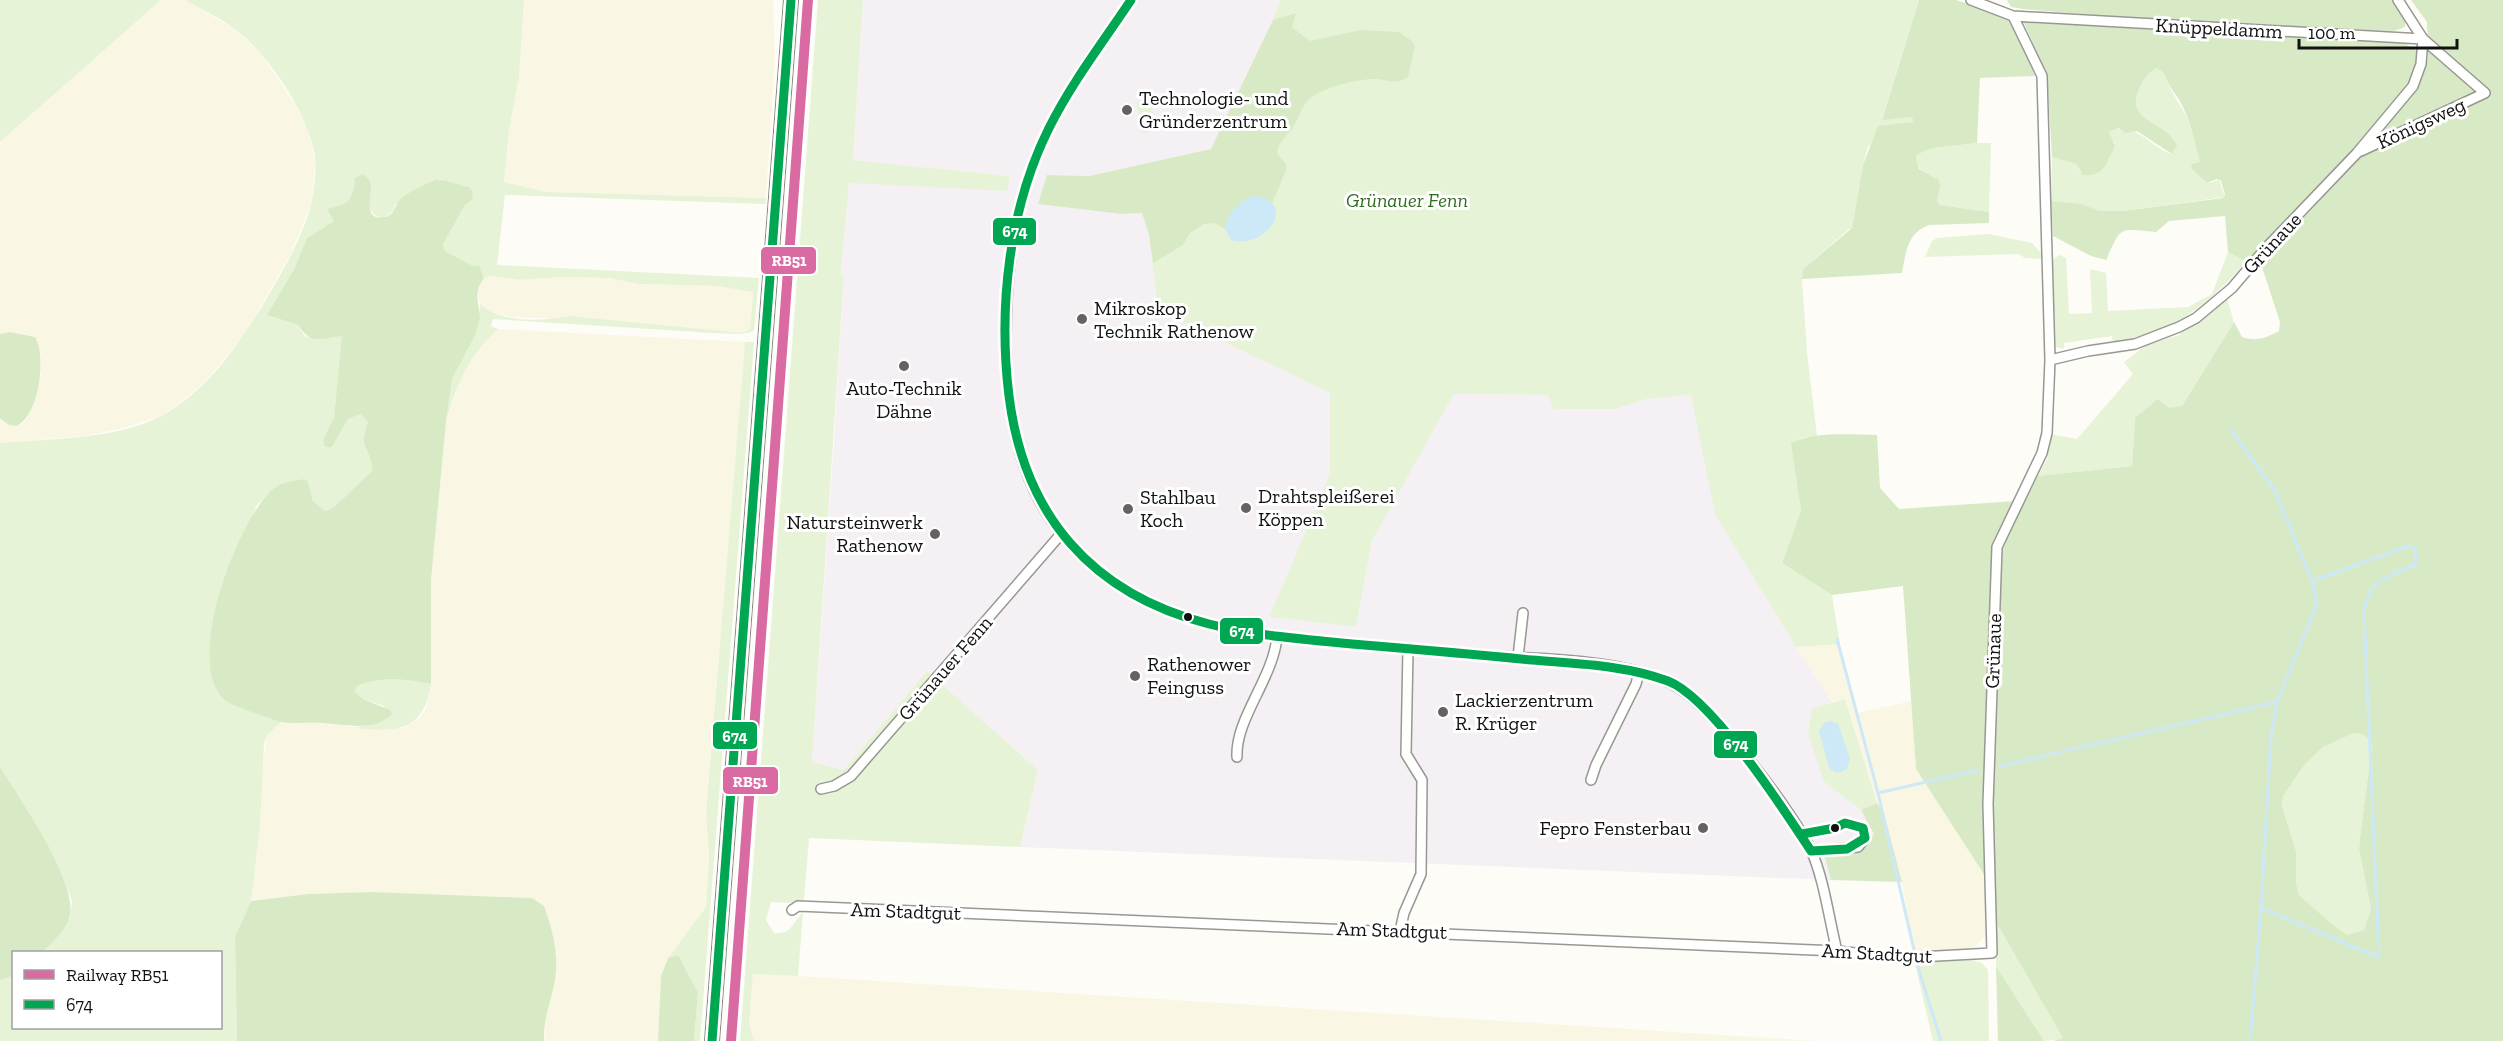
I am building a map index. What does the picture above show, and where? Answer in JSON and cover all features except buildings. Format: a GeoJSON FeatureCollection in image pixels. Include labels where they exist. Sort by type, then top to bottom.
{"type":"FeatureCollection","features":[{"type":"Feature","properties":{"kind":"main road"},"geometry":{"type":"LineString","coordinates":[[712,1041],[792,0]]}},
{"type":"Feature","properties":{"kind":"street"},"geometry":{"type":"LineString","coordinates":[[1131,0],[1074,84],[1044,138],[1017,213],[1010,252],[1006,295],[1006,354],[1015,435],[1022,461],[1036,496],[1060,534],[1084,558],[1113,581],[1147,601],[1192,619],[1277,638],[1614,667],[1670,682],[1698,702],[1767,784],[1802,834],[1811,851],[1837,951]]}},
{"type":"Feature","properties":{"kind":"street","name":"Knüppeldamm"},"geometry":{"type":"LineString","coordinates":[[1971,0],[2013,15],[2423,39]]}},
{"type":"Feature","properties":{"kind":"street"},"geometry":{"type":"LineString","coordinates":[[2398,0],[2423,39]]}},
{"type":"Feature","properties":{"kind":"street","name":"Grünaue"},"geometry":{"type":"LineString","coordinates":[[1992,953],[1988,804],[1997,547],[2042,453],[2047,433],[2050,360],[2042,76],[2013,15]]}},
{"type":"Feature","properties":{"kind":"street","name":"Grünaue"},"geometry":{"type":"LineString","coordinates":[[2050,360],[2088,351],[2135,344],[2196,318],[2232,288],[2267,247],[2357,153],[2413,86],[2421,64],[2423,39]]}},
{"type":"Feature","properties":{"kind":"street","name":"Königsweg"},"geometry":{"type":"LineString","coordinates":[[2357,153],[2485,93],[2423,39]]}},
{"type":"Feature","properties":{"kind":"street","name":"Grünauer Fenn"},"geometry":{"type":"LineString","coordinates":[[821,789],[834,786],[851,777],[1060,534]]}},
{"type":"Feature","properties":{"kind":"street"},"geometry":{"type":"LineString","coordinates":[[1518,657],[1523,613]]}},
{"type":"Feature","properties":{"kind":"street"},"geometry":{"type":"LineString","coordinates":[[1237,758],[1236,747],[1240,733],[1268,674],[1277,638]]}},
{"type":"Feature","properties":{"kind":"street"},"geometry":{"type":"LineString","coordinates":[[1400,930],[1404,913],[1421,874],[1422,780],[1406,754],[1408,649]]}},
{"type":"Feature","properties":{"kind":"street"},"geometry":{"type":"LineString","coordinates":[[1591,780],[1596,765],[1636,684],[1639,672]]}},
{"type":"Feature","properties":{"kind":"street"},"geometry":{"type":"LineString","coordinates":[[1802,834],[1835,828],[1845,823],[1863,828],[1865,838],[1858,847],[1811,851]]}},
{"type":"Feature","properties":{"kind":"street","name":"Am Stadtgut"},"geometry":{"type":"LineString","coordinates":[[792,910],[798,906],[1400,930],[1837,951],[1901,958],[1992,953]]}},
{"type":"Feature","properties":{"kind":"shaded area"},"geometry":{"type":"Polygon","coordinates":[[[161,0],[185,0],[236,30],[263,56],[298,110],[308,130],[315,161],[312,202],[290,255],[244,336],[203,384],[182,401],[161,416],[120,429],[84,436],[0,443],[0,418],[9,425],[21,424],[26,420],[33,405],[41,374],[41,354],[35,337],[10,332],[0,334],[0,142],[161,0]]]}},
{"type":"Feature","properties":{"kind":"shaded area"},"geometry":{"type":"Polygon","coordinates":[[[524,0],[773,0],[775,58],[766,198],[546,192],[504,182],[509,130],[519,78],[524,0]]]}},
{"type":"Feature","properties":{"kind":"shaded area"},"geometry":{"type":"Polygon","coordinates":[[[863,0],[1280,0],[1273,20],[1211,149],[1089,176],[1047,175],[1122,214],[1142,213],[1149,234],[1158,310],[1331,393],[1330,474],[1269,617],[1356,627],[1372,541],[1454,394],[1549,395],[1615,409],[1647,399],[1692,395],[1715,514],[1832,702],[1812,708],[1824,782],[1861,810],[1874,834],[1862,852],[1824,855],[1831,880],[1020,847],[1038,770],[927,671],[844,770],[812,762],[844,276],[841,275],[849,182],[1006,191],[1010,176],[853,160],[863,0]]]}},
{"type":"Feature","properties":{"kind":"shaded area"},"geometry":{"type":"Polygon","coordinates":[[[492,276],[520,280],[561,277],[609,278],[639,284],[717,286],[753,291],[750,329],[743,333],[571,316],[556,319],[512,317],[489,312],[480,304],[477,295],[479,286],[484,278],[492,276]]]}},
{"type":"Feature","properties":{"kind":"shaded area"},"geometry":{"type":"Polygon","coordinates":[[[498,329],[745,342],[706,813],[709,856],[706,907],[668,958],[661,975],[658,1041],[544,1041],[546,1017],[532,898],[371,892],[308,894],[251,901],[260,826],[260,786],[267,735],[281,722],[325,723],[380,730],[406,727],[420,717],[426,709],[431,684],[431,580],[446,422],[463,371],[485,341],[498,329]]]}},
{"type":"Feature","properties":{"kind":"shaded area"},"geometry":{"type":"Polygon","coordinates":[[[1840,644],[1858,713],[1912,701],[1916,769],[1987,879],[1985,936],[1976,946],[1969,949],[1913,952],[1902,882],[1884,813],[1877,803],[1845,699],[1832,702],[1796,647],[1840,644]]]}},
{"type":"Feature","properties":{"kind":"shaded area"},"geometry":{"type":"Polygon","coordinates":[[[753,974],[1816,1041],[754,1041],[749,1023],[753,974]]]}},
{"type":"Feature","properties":{"kind":"green space"},"geometry":{"type":"Polygon","coordinates":[[[0,0],[161,0],[0,142],[0,0]]]}},
{"type":"Feature","properties":{"kind":"green space"},"geometry":{"type":"Polygon","coordinates":[[[185,0],[524,0],[519,78],[509,130],[504,182],[546,192],[766,198],[765,204],[505,195],[497,265],[759,278],[754,331],[742,334],[713,333],[493,319],[491,326],[498,329],[471,360],[454,396],[446,422],[452,379],[477,326],[480,304],[511,318],[536,320],[571,316],[743,333],[750,329],[753,292],[717,286],[639,284],[609,278],[561,277],[520,280],[492,276],[484,278],[479,265],[473,266],[445,251],[443,244],[465,205],[472,199],[469,187],[456,186],[440,179],[395,205],[390,214],[378,217],[369,206],[371,186],[355,178],[352,195],[339,206],[334,221],[307,238],[294,269],[267,315],[298,325],[305,337],[343,335],[334,417],[323,440],[325,447],[332,447],[348,419],[361,414],[368,422],[364,444],[370,457],[372,471],[334,507],[324,511],[313,501],[308,483],[304,479],[276,486],[256,506],[211,667],[216,689],[226,701],[281,722],[267,735],[264,743],[260,826],[251,901],[235,937],[237,1041],[0,1041],[0,980],[12,976],[12,1029],[222,1029],[222,951],[44,951],[70,918],[72,901],[58,865],[0,767],[0,443],[104,434],[144,424],[177,406],[207,381],[243,335],[285,267],[309,213],[315,163],[310,135],[303,119],[284,84],[261,53],[236,30],[185,0]]]}},
{"type":"Feature","properties":{"kind":"green space"},"geometry":{"type":"Polygon","coordinates":[[[818,0],[863,0],[853,160],[1010,176],[1007,191],[849,183],[841,274],[844,275],[812,762],[844,770],[927,671],[1038,770],[1020,847],[809,838],[804,899],[794,903],[771,902],[766,920],[774,933],[785,932],[792,927],[803,912],[798,976],[753,974],[749,1023],[754,1041],[740,1041],[818,0]]]}},
{"type":"Feature","properties":{"kind":"green space","name":"Grünauer Fenn"},"geometry":{"type":"Polygon","coordinates":[[[1280,0],[1919,0],[1882,119],[1912,117],[1913,122],[1868,146],[1852,229],[1849,229],[1803,269],[1807,352],[1817,436],[1802,438],[1792,443],[1801,511],[1782,563],[1832,595],[1840,644],[1796,647],[1715,514],[1691,395],[1647,399],[1615,409],[1554,409],[1548,395],[1454,394],[1372,541],[1356,627],[1269,617],[1330,474],[1330,393],[1158,310],[1149,234],[1127,168],[1211,149],[1273,20],[1280,0]]]}},
{"type":"Feature","properties":{"kind":"green space"},"geometry":{"type":"Polygon","coordinates":[[[1919,0],[1956,0],[2006,17],[2035,76],[1980,78],[1977,143],[1933,148],[1918,154],[1916,158],[1919,169],[1939,180],[1937,201],[1940,205],[1989,212],[1989,223],[1929,225],[1922,228],[1909,244],[1902,273],[1802,279],[1803,269],[1852,228],[1863,165],[1878,126],[1913,122],[1912,117],[1882,120],[1919,0]]]}},
{"type":"Feature","properties":{"kind":"green space"},"geometry":{"type":"Polygon","coordinates":[[[2007,0],[2393,0],[2405,19],[2405,27],[2394,31],[2173,22],[2023,9],[2011,7],[2007,0]]]}},
{"type":"Feature","properties":{"kind":"green space"},"geometry":{"type":"Polygon","coordinates":[[[2411,0],[2503,0],[2503,1041],[2053,1041],[2063,1038],[1996,922],[1992,808],[1999,546],[2038,476],[2132,466],[2135,418],[2158,399],[2169,408],[2182,406],[2234,322],[2242,337],[2252,339],[2270,336],[2279,331],[2280,322],[2260,261],[2361,155],[2415,91],[2428,59],[2427,22],[2411,0]],[[2354,733],[2323,747],[2305,764],[2283,796],[2282,806],[2296,851],[2296,883],[2299,895],[2347,935],[2364,930],[2371,909],[2359,849],[2372,746],[2366,737],[2354,733]]]}},
{"type":"Feature","properties":{"kind":"green space"},"geometry":{"type":"Polygon","coordinates":[[[1296,13],[1292,27],[1310,41],[1361,30],[1399,32],[1415,46],[1408,77],[1400,81],[1370,79],[1350,82],[1320,92],[1307,101],[1294,126],[1278,149],[1277,153],[1286,164],[1286,170],[1272,204],[1267,200],[1247,199],[1229,216],[1225,229],[1214,223],[1204,224],[1190,233],[1183,245],[1153,263],[1149,234],[1142,213],[1122,214],[1038,204],[1047,175],[1089,176],[1211,149],[1273,20],[1296,13]]]}},
{"type":"Feature","properties":{"kind":"green space"},"geometry":{"type":"Polygon","coordinates":[[[2023,21],[2169,31],[2400,40],[2417,51],[2418,61],[2409,84],[2353,150],[2247,262],[2228,252],[2225,216],[2169,221],[2156,232],[2128,230],[2115,240],[2106,260],[2091,256],[2053,236],[2051,201],[2082,204],[2100,211],[2123,211],[2223,198],[2225,195],[2221,181],[2217,179],[2207,183],[2191,168],[2192,164],[2200,162],[2190,125],[2165,74],[2157,68],[2142,82],[2136,98],[2137,107],[2141,114],[2172,138],[2177,146],[2172,154],[2137,131],[2125,133],[2119,128],[2109,132],[2115,146],[2104,168],[2096,174],[2083,175],[2076,164],[2052,157],[2047,74],[2023,21]]]}},
{"type":"Feature","properties":{"kind":"green space"},"geometry":{"type":"Polygon","coordinates":[[[2157,68],[2165,74],[2169,87],[2187,118],[2209,183],[2219,180],[2225,197],[2123,211],[2100,211],[2082,204],[2051,201],[2052,157],[2076,164],[2080,172],[2115,143],[2108,135],[2109,132],[2127,129],[2172,154],[2159,131],[2142,117],[2137,107],[2137,94],[2142,81],[2157,68]]]}},
{"type":"Feature","properties":{"kind":"green space"},"geometry":{"type":"Polygon","coordinates":[[[1150,99],[1157,130],[1143,133],[1136,102],[1150,99]]]}},
{"type":"Feature","properties":{"kind":"green space"},"geometry":{"type":"Polygon","coordinates":[[[1991,143],[1989,212],[1940,205],[1937,201],[1940,187],[1935,177],[1923,172],[1918,166],[1917,154],[1933,148],[1991,143]]]}},
{"type":"Feature","properties":{"kind":"green space"},"geometry":{"type":"Polygon","coordinates":[[[363,174],[371,185],[370,211],[377,217],[388,216],[399,200],[435,180],[469,187],[473,199],[465,205],[443,244],[445,251],[473,266],[479,265],[484,278],[477,295],[480,318],[475,335],[452,379],[446,422],[431,580],[431,684],[382,680],[356,687],[355,692],[363,699],[390,710],[392,714],[377,724],[359,726],[281,722],[226,701],[214,683],[209,657],[212,626],[231,559],[260,504],[274,488],[284,483],[304,479],[308,482],[313,501],[325,511],[334,507],[372,471],[370,457],[364,444],[368,422],[361,414],[348,419],[332,447],[325,447],[323,440],[334,417],[342,336],[312,338],[298,325],[267,315],[294,269],[307,238],[334,221],[327,209],[345,203],[353,192],[355,178],[363,174]]]}},
{"type":"Feature","properties":{"kind":"green space"},"geometry":{"type":"Polygon","coordinates":[[[1988,234],[2032,243],[2041,253],[2042,259],[2025,258],[2019,254],[1925,257],[1932,241],[1937,238],[1988,234]]]}},
{"type":"Feature","properties":{"kind":"green space"},"geometry":{"type":"Polygon","coordinates":[[[2228,252],[2247,262],[2202,304],[2173,324],[2136,337],[2113,342],[2112,336],[2064,343],[2064,349],[2055,347],[2053,261],[2056,257],[2061,255],[2066,258],[2069,314],[2092,313],[2090,269],[2106,273],[2108,311],[2188,307],[2212,294],[2228,252]]]}},
{"type":"Feature","properties":{"kind":"green space"},"geometry":{"type":"Polygon","coordinates":[[[2227,298],[2234,322],[2182,406],[2135,418],[2132,466],[2038,476],[2047,459],[2050,434],[2077,439],[2133,374],[2124,362],[2145,346],[2179,335],[2227,298]]]}},
{"type":"Feature","properties":{"kind":"green space"},"geometry":{"type":"Polygon","coordinates":[[[10,332],[35,337],[39,346],[40,358],[39,385],[35,399],[24,420],[16,426],[9,425],[0,418],[0,334],[10,332]]]}},
{"type":"Feature","properties":{"kind":"green space"},"geometry":{"type":"Polygon","coordinates":[[[745,342],[754,342],[700,1041],[694,1041],[698,992],[678,955],[668,958],[706,907],[709,856],[706,813],[745,342]]]}},
{"type":"Feature","properties":{"kind":"green space"},"geometry":{"type":"Polygon","coordinates":[[[1823,435],[1877,435],[1880,488],[1899,509],[2015,501],[1993,545],[1987,879],[1916,769],[1903,586],[1832,595],[1782,563],[1801,511],[1791,443],[1823,435]]]}},
{"type":"Feature","properties":{"kind":"green space"},"geometry":{"type":"Polygon","coordinates":[[[412,679],[431,684],[422,712],[414,721],[395,729],[354,728],[386,720],[384,706],[363,699],[355,692],[356,687],[376,681],[412,679]]]}},
{"type":"Feature","properties":{"kind":"green space"},"geometry":{"type":"Polygon","coordinates":[[[1845,699],[1877,803],[1861,810],[1824,782],[1808,733],[1812,708],[1845,699]]]}},
{"type":"Feature","properties":{"kind":"green space"},"geometry":{"type":"Polygon","coordinates":[[[2354,733],[2366,737],[2372,746],[2359,849],[2371,909],[2364,930],[2347,935],[2299,895],[2296,883],[2296,851],[2282,806],[2283,796],[2305,764],[2323,747],[2354,733]]]}},
{"type":"Feature","properties":{"kind":"green space"},"geometry":{"type":"Polygon","coordinates":[[[0,767],[56,861],[70,900],[70,915],[63,930],[44,951],[12,951],[12,976],[0,980],[0,767]]]}},
{"type":"Feature","properties":{"kind":"green space"},"geometry":{"type":"Polygon","coordinates":[[[1877,803],[1884,813],[1902,882],[1831,880],[1824,855],[1862,852],[1874,834],[1861,810],[1877,803]]]}},
{"type":"Feature","properties":{"kind":"green space"},"geometry":{"type":"Polygon","coordinates":[[[371,892],[532,898],[544,906],[553,935],[556,975],[544,1041],[237,1041],[235,937],[251,901],[308,894],[371,892]]]}},
{"type":"Feature","properties":{"kind":"green space"},"geometry":{"type":"Polygon","coordinates":[[[1996,922],[2064,1039],[2044,1041],[1996,966],[1996,922]]]}},
{"type":"Feature","properties":{"kind":"green space"},"geometry":{"type":"Polygon","coordinates":[[[678,955],[698,992],[694,1041],[658,1041],[661,976],[668,958],[678,955]]]}},
{"type":"Feature","properties":{"kind":"green space"},"geometry":{"type":"Polygon","coordinates":[[[1972,960],[1982,963],[1988,970],[1989,1041],[1933,1041],[1915,963],[1972,960]]]}},
{"type":"Feature","properties":{"kind":"green space"},"geometry":{"type":"Polygon","coordinates":[[[1996,966],[2044,1041],[1998,1041],[1996,966]]]}},
{"type":"Feature","properties":{"kind":"water"},"geometry":{"type":"Polygon","coordinates":[[[1255,196],[1268,200],[1275,207],[1276,215],[1272,224],[1255,239],[1243,242],[1231,240],[1225,229],[1228,218],[1239,204],[1255,196]]]}},
{"type":"Feature","properties":{"kind":"water"},"geometry":{"type":"Polygon","coordinates":[[[1830,721],[1838,724],[1850,759],[1847,769],[1839,772],[1829,767],[1819,731],[1824,723],[1830,721]]]}},
{"type":"Feature","properties":{"kind":"waterway"},"geometry":{"type":"LineString","coordinates":[[2001,766],[2277,702],[2317,604],[2312,581],[2275,491],[2230,429]]}},
{"type":"Feature","properties":{"kind":"waterway"},"geometry":{"type":"LineString","coordinates":[[2250,1041],[2261,908],[2379,956],[2364,612],[2370,592],[2380,581],[2415,565],[2416,550],[2409,546],[2312,581]]}},
{"type":"Feature","properties":{"kind":"waterway"},"geometry":{"type":"LineString","coordinates":[[1837,639],[1878,793],[1914,950]]}},
{"type":"Feature","properties":{"kind":"waterway"},"geometry":{"type":"LineString","coordinates":[[2261,908],[2271,737],[2277,702]]}},
{"type":"Feature","properties":{"kind":"waterway"},"geometry":{"type":"LineString","coordinates":[[1878,793],[1978,770]]}},
{"type":"Feature","properties":{"kind":"waterway"},"geometry":{"type":"LineString","coordinates":[[1918,967],[1941,1041]]}},
{"type":"Feature","properties":{"kind":"rail line","name":"RB51"},"geometry":{"type":"LineString","coordinates":[[731,1041],[808,0]]}},
{"type":"Feature","properties":{"kind":"transit line","name":"674"},"geometry":{"type":"LineString","coordinates":[[712,1041],[791,0]]}},
{"type":"Feature","properties":{"kind":"transit line","name":"674"},"geometry":{"type":"LineString","coordinates":[[1131,0],[1058,111],[1035,159],[1016,224],[1006,293],[1006,362],[1009,396],[1017,439],[1030,478],[1048,513],[1071,544],[1098,570],[1130,593],[1167,611],[1209,624],[1298,639],[1601,666],[1668,681],[1686,692],[1725,731],[1746,757],[1811,851],[1847,849],[1865,838],[1863,828],[1845,823],[1835,828],[1802,834]]}},
{"type":"Feature","properties":{"kind":"place","name":"Technologie- und Gründerzentrum"},"geometry":{"type":"Point","coordinates":[1127,110]}},
{"type":"Feature","properties":{"kind":"place","name":"Mikroskop Technik Rathenow"},"geometry":{"type":"Point","coordinates":[1082,319]}},
{"type":"Feature","properties":{"kind":"place","name":"Auto-Technik Dähne"},"geometry":{"type":"Point","coordinates":[904,366]}},
{"type":"Feature","properties":{"kind":"place","name":"Drahtspleißerei Köppen"},"geometry":{"type":"Point","coordinates":[1246,508]}},
{"type":"Feature","properties":{"kind":"place","name":"Stahlbau Koch"},"geometry":{"type":"Point","coordinates":[1128,509]}},
{"type":"Feature","properties":{"kind":"place","name":"Natursteinwerk Rathenow"},"geometry":{"type":"Point","coordinates":[935,534]}},
{"type":"Feature","properties":{"kind":"place","name":"Rathenower Feinguss"},"geometry":{"type":"Point","coordinates":[1135,676]}},
{"type":"Feature","properties":{"kind":"place","name":"Lackierzentrum R. Krüger"},"geometry":{"type":"Point","coordinates":[1443,712]}},
{"type":"Feature","properties":{"kind":"place","name":"Fepro Fensterbau"},"geometry":{"type":"Point","coordinates":[1703,828]}}]}
